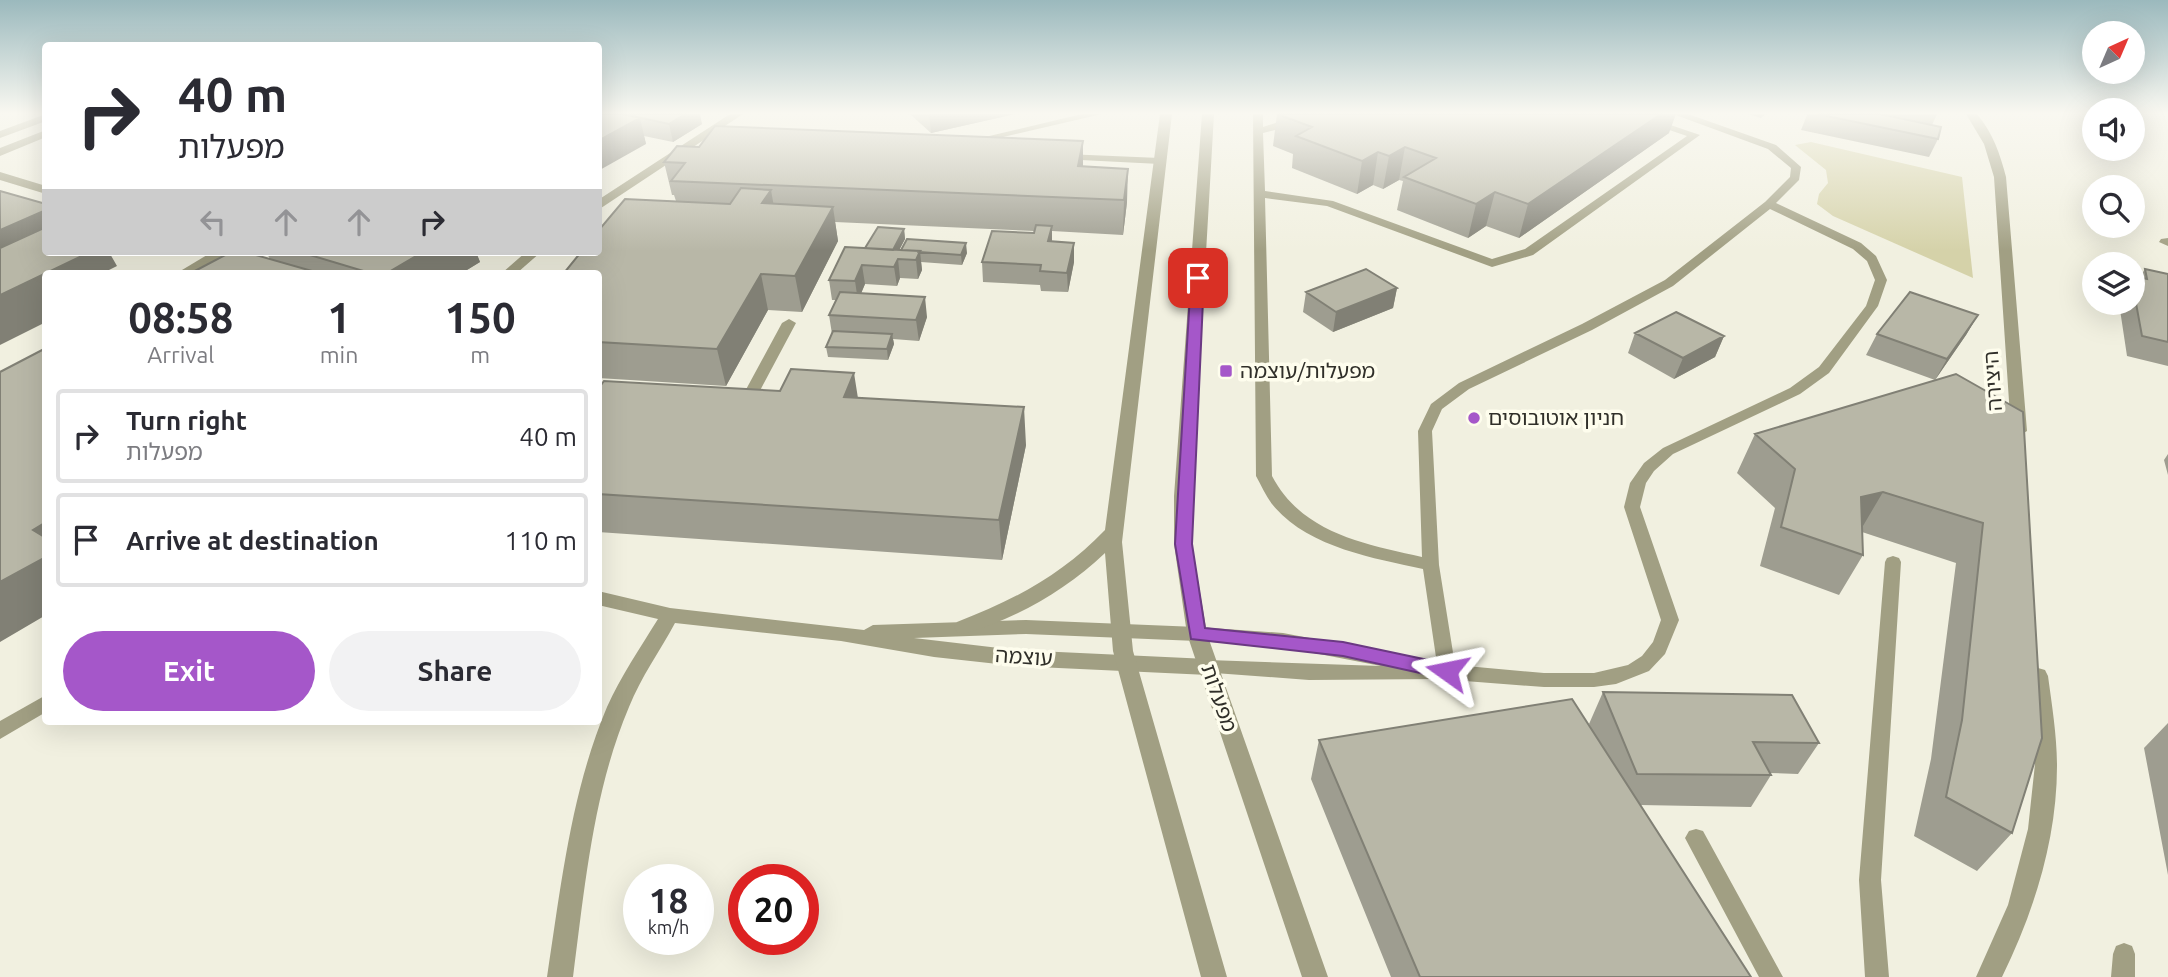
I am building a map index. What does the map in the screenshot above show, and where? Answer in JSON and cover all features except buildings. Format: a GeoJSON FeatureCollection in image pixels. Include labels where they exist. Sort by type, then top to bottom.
{"type":"FeatureCollection","features":[{"type":"Feature","properties":{"kind":"street"},"geometry":{"type":"LineString","coordinates":[[602,203],[669,160]]}},
{"type":"Feature","properties":{"kind":"street","name":"מפעלות"},"geometry":{"type":"LineString","coordinates":[[1205,160],[1183,496],[1183,544],[1197,634],[1315,977]]}},
{"type":"Feature","properties":{"kind":"street","name":"היצירה"},"geometry":{"type":"LineString","coordinates":[[1996,160],[2000,177],[2021,455]]}},
{"type":"Feature","properties":{"kind":"street"},"geometry":{"type":"LineString","coordinates":[[1160,161],[1117,492],[1115,531],[1120,629],[1126,663],[1214,977]]}},
{"type":"Feature","properties":{"kind":"street"},"geometry":{"type":"LineString","coordinates":[[0,176],[42,187]]}},
{"type":"Feature","properties":{"kind":"street"},"geometry":{"type":"LineString","coordinates":[[189,270],[215,256]]}},
{"type":"Feature","properties":{"kind":"street"},"geometry":{"type":"LineString","coordinates":[[513,270],[529,256]]}},
{"type":"Feature","properties":{"kind":"street"},"geometry":{"type":"LineString","coordinates":[[964,627],[1046,592],[1074,572],[1115,531]]}},
{"type":"Feature","properties":{"kind":"street","name":"עוצמה"},"geometry":{"type":"LineString","coordinates":[[602,599],[670,615],[841,634],[1016,658],[1208,667]]}},
{"type":"Feature","properties":{"kind":"street"},"geometry":{"type":"LineString","coordinates":[[560,977],[575,868],[596,765],[618,706],[670,615]]}},
{"type":"Feature","properties":{"kind":"street","name":"עוצמה"},"geometry":{"type":"LineString","coordinates":[[841,634],[964,627],[1120,629],[1197,634]]}},
{"type":"Feature","properties":{"kind":"street"},"geometry":{"type":"LineString","coordinates":[[1989,977],[2012,934],[2039,833],[2046,775],[2038,664]]}},
{"type":"Feature","properties":{"kind":"lane"},"geometry":{"type":"LineString","coordinates":[[1130,160],[1160,161]]}},
{"type":"Feature","properties":{"kind":"lane"},"geometry":{"type":"LineString","coordinates":[[1258,160],[1264,476],[1280,504],[1315,528],[1351,547],[1431,565]]}},
{"type":"Feature","properties":{"kind":"lane"},"geometry":{"type":"LineString","coordinates":[[1259,194],[1329,202],[1492,263],[1529,252],[1660,160]]}},
{"type":"Feature","properties":{"kind":"lane"},"geometry":{"type":"LineString","coordinates":[[1447,671],[1431,565],[1425,431],[1436,407],[1464,386],[1587,327],[1669,282],[1769,204],[1795,178],[1796,167],[1790,160]]}},
{"type":"Feature","properties":{"kind":"lane"},"geometry":{"type":"LineString","coordinates":[[1208,667],[1295,672],[1447,671],[1538,679],[1595,679],[1634,671],[1655,656],[1666,637],[1670,620],[1632,507],[1638,483],[1649,467],[1668,451],[1795,391],[1824,370],[1872,306],[1881,281],[1872,259],[1857,246],[1769,204]]}},
{"type":"Feature","properties":{"kind":"lane"},"geometry":{"type":"LineString","coordinates":[[721,398],[748,400],[789,323]]}},
{"type":"Feature","properties":{"kind":"lane"},"geometry":{"type":"LineString","coordinates":[[1877,977],[1870,880],[1893,562]]}},
{"type":"Feature","properties":{"kind":"lane"},"geometry":{"type":"LineString","coordinates":[[1197,634],[1343,649],[1447,671]]}},
{"type":"Feature","properties":{"kind":"lane"},"geometry":{"type":"LineString","coordinates":[[0,731],[42,705]]}},
{"type":"Feature","properties":{"kind":"lane"},"geometry":{"type":"LineString","coordinates":[[1696,838],[1771,977]]}},
{"type":"Feature","properties":{"kind":"shaded area"},"geometry":{"type":"Polygon","coordinates":[[[1813,160],[1887,160],[1962,177],[1973,278],[1833,216],[1817,204],[1819,194],[1828,183],[1826,170],[1813,160]]]}},
{"type":"Feature","properties":{"kind":"place","name":"מפעלות/עוצמה"},"geometry":{"type":"Point","coordinates":[1226,371]}},
{"type":"Feature","properties":{"kind":"place","name":"חניון אוטובוסים"},"geometry":{"type":"Point","coordinates":[1474,418]}},
{"type":"Feature","properties":{"kind":"route"},"geometry":{"type":"LineString","coordinates":[[1198,278],[1183,496],[1183,544],[1197,634],[1283,640],[1343,649],[1447,671]]}}]}
